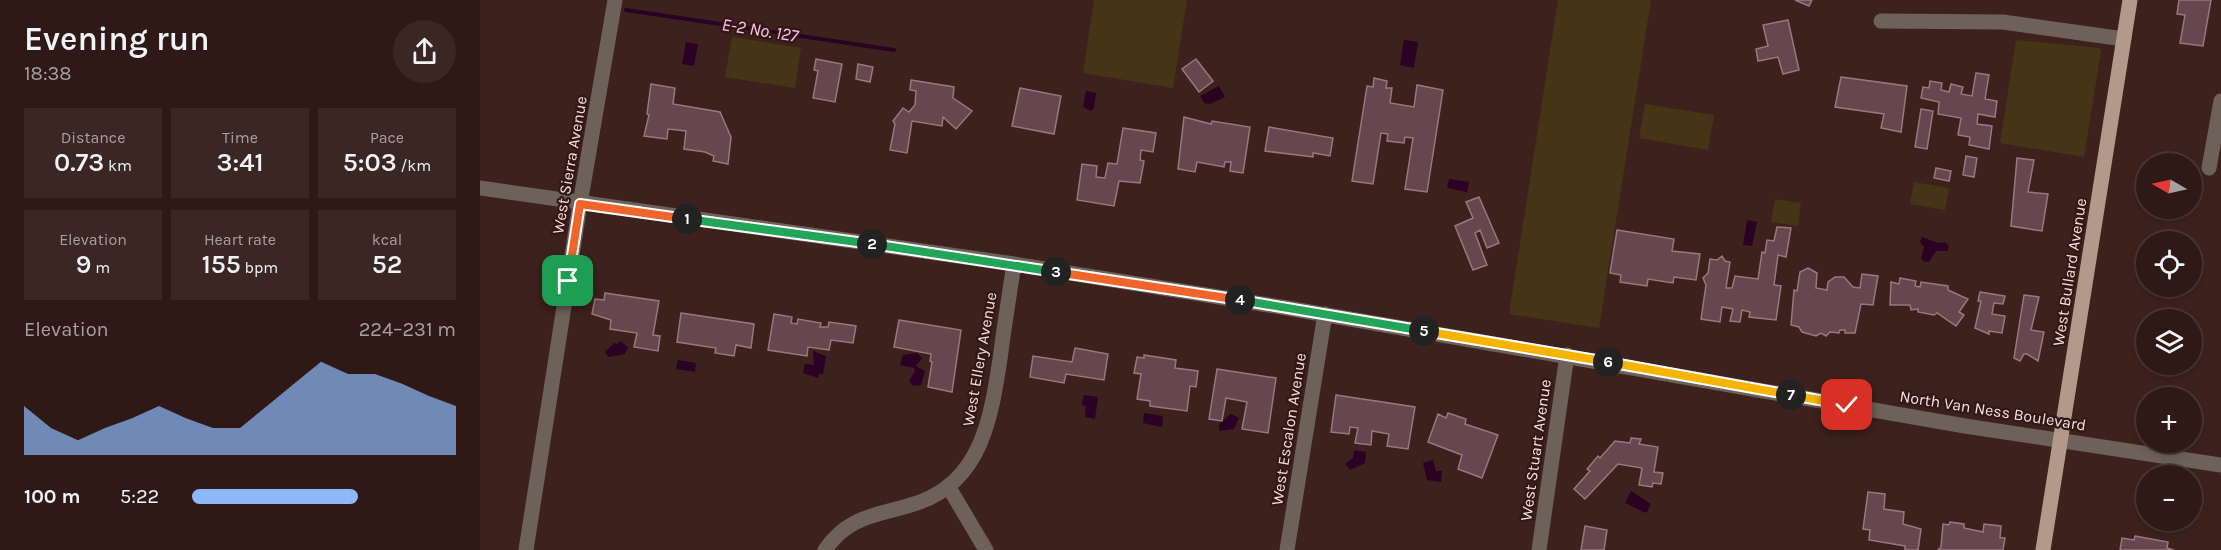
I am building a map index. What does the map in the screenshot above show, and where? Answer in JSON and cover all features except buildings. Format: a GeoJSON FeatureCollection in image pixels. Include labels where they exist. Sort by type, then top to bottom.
{"type":"FeatureCollection","features":[{"type":"Feature","properties":{"kind":"main road","name":"West Bullard Avenue"},"geometry":{"type":"LineString","coordinates":[[2043,550],[2130,0]]}},
{"type":"Feature","properties":{"kind":"street","name":"West Sierra Avenue"},"geometry":{"type":"LineString","coordinates":[[526,550],[580,204],[615,0]]}},
{"type":"Feature","properties":{"kind":"street"},"geometry":{"type":"LineString","coordinates":[[1881,21],[2003,22],[2124,39]]}},
{"type":"Feature","properties":{"kind":"street"},"geometry":{"type":"LineString","coordinates":[[2209,168],[2221,101]]}},
{"type":"Feature","properties":{"kind":"street","name":"North Van Ness Boulevard"},"geometry":{"type":"LineString","coordinates":[[480,188],[1014,264],[1567,355],[1965,426],[2221,465]]}},
{"type":"Feature","properties":{"kind":"street","name":"West Ellery Avenue"},"geometry":{"type":"LineString","coordinates":[[825,550],[844,528],[856,521],[916,503],[948,486],[973,459],[987,430],[1014,264]]}},
{"type":"Feature","properties":{"kind":"street","name":"West Escalon Avenue"},"geometry":{"type":"LineString","coordinates":[[1287,550],[1325,314]]}},
{"type":"Feature","properties":{"kind":"street","name":"West Stuart Avenue"},"geometry":{"type":"LineString","coordinates":[[1539,550],[1567,355]]}},
{"type":"Feature","properties":{"kind":"street"},"geometry":{"type":"LineString","coordinates":[[948,486],[986,550]]}},
{"type":"Feature","properties":{"kind":"shaded area"},"geometry":{"type":"Polygon","coordinates":[[[1094,0],[1187,0],[1173,88],[1083,73],[1094,0]]]}},
{"type":"Feature","properties":{"kind":"shaded area"},"geometry":{"type":"Polygon","coordinates":[[[1558,0],[1651,0],[1599,328],[1509,314],[1558,0]]]}},
{"type":"Feature","properties":{"kind":"shaded area"},"geometry":{"type":"Polygon","coordinates":[[[732,37],[801,48],[795,88],[725,77],[732,37]]]}},
{"type":"Feature","properties":{"kind":"shaded area"},"geometry":{"type":"Polygon","coordinates":[[[1404,40],[1418,42],[1414,68],[1400,65],[1404,40]]]}},
{"type":"Feature","properties":{"kind":"shaded area"},"geometry":{"type":"Polygon","coordinates":[[[2016,40],[2099,48],[2101,51],[2084,157],[2000,143],[2016,40]]]}},
{"type":"Feature","properties":{"kind":"shaded area"},"geometry":{"type":"Polygon","coordinates":[[[686,42],[698,44],[694,66],[682,64],[686,42]]]}},
{"type":"Feature","properties":{"kind":"shaded area"},"geometry":{"type":"Polygon","coordinates":[[[1219,86],[1225,97],[1210,104],[1204,103],[1200,96],[1219,86]]]}},
{"type":"Feature","properties":{"kind":"shaded area"},"geometry":{"type":"Polygon","coordinates":[[[1086,91],[1096,93],[1094,108],[1091,111],[1083,107],[1086,91]]]}},
{"type":"Feature","properties":{"kind":"shaded area"},"geometry":{"type":"Polygon","coordinates":[[[1645,104],[1714,115],[1708,150],[1639,138],[1645,104]]]}},
{"type":"Feature","properties":{"kind":"shaded area"},"geometry":{"type":"Polygon","coordinates":[[[1449,179],[1469,182],[1467,192],[1447,188],[1449,179]]]}},
{"type":"Feature","properties":{"kind":"shaded area"},"geometry":{"type":"Polygon","coordinates":[[[1914,182],[1949,188],[1945,210],[1910,204],[1914,182]]]}},
{"type":"Feature","properties":{"kind":"shaded area"},"geometry":{"type":"Polygon","coordinates":[[[1775,199],[1801,203],[1798,226],[1771,222],[1775,199]]]}},
{"type":"Feature","properties":{"kind":"shaded area"},"geometry":{"type":"Polygon","coordinates":[[[1747,220],[1757,222],[1752,246],[1743,245],[1747,220]]]}},
{"type":"Feature","properties":{"kind":"shaded area"},"geometry":{"type":"Polygon","coordinates":[[[1922,237],[1938,243],[1945,242],[1949,246],[1948,251],[1936,251],[1929,262],[1923,261],[1921,258],[1924,247],[1920,242],[1922,237]]]}},
{"type":"Feature","properties":{"kind":"shaded area"},"geometry":{"type":"Polygon","coordinates":[[[620,341],[628,347],[625,354],[608,357],[605,352],[614,343],[618,344],[620,341]]]}},
{"type":"Feature","properties":{"kind":"shaded area"},"geometry":{"type":"Polygon","coordinates":[[[813,351],[826,356],[823,374],[819,374],[818,378],[803,373],[805,364],[814,365],[813,351]]]}},
{"type":"Feature","properties":{"kind":"shaded area"},"geometry":{"type":"Polygon","coordinates":[[[917,353],[922,358],[916,366],[925,371],[921,385],[913,386],[909,381],[915,371],[914,368],[900,365],[903,355],[917,353]]]}},
{"type":"Feature","properties":{"kind":"shaded area"},"geometry":{"type":"Polygon","coordinates":[[[678,360],[696,363],[695,372],[676,369],[678,360]]]}},
{"type":"Feature","properties":{"kind":"shaded area"},"geometry":{"type":"Polygon","coordinates":[[[1084,395],[1098,397],[1095,419],[1085,417],[1086,406],[1082,405],[1084,395]]]}},
{"type":"Feature","properties":{"kind":"shaded area"},"geometry":{"type":"Polygon","coordinates":[[[1144,413],[1163,416],[1162,427],[1143,423],[1144,413]]]}},
{"type":"Feature","properties":{"kind":"shaded area"},"geometry":{"type":"Polygon","coordinates":[[[1231,414],[1239,418],[1234,429],[1219,431],[1219,424],[1231,414]]]}},
{"type":"Feature","properties":{"kind":"shaded area"},"geometry":{"type":"Polygon","coordinates":[[[1354,450],[1366,452],[1365,463],[1350,470],[1345,464],[1353,458],[1354,450]]]}},
{"type":"Feature","properties":{"kind":"shaded area"},"geometry":{"type":"Polygon","coordinates":[[[1433,460],[1436,471],[1442,471],[1441,482],[1427,480],[1423,463],[1433,460]]]}},
{"type":"Feature","properties":{"kind":"shaded area"},"geometry":{"type":"Polygon","coordinates":[[[1631,491],[1651,504],[1646,513],[1625,503],[1631,491]]]}},
{"type":"Feature","properties":{"kind":"waterway","name":"E-2 No. 127"},"geometry":{"type":"LineString","coordinates":[[626,10],[894,50]]}},
{"type":"Feature","properties":{"kind":"route"},"geometry":{"type":"LineString","coordinates":[[568,281],[580,204],[1014,264],[1144,287],[1342,316],[1847,405]]}}]}
